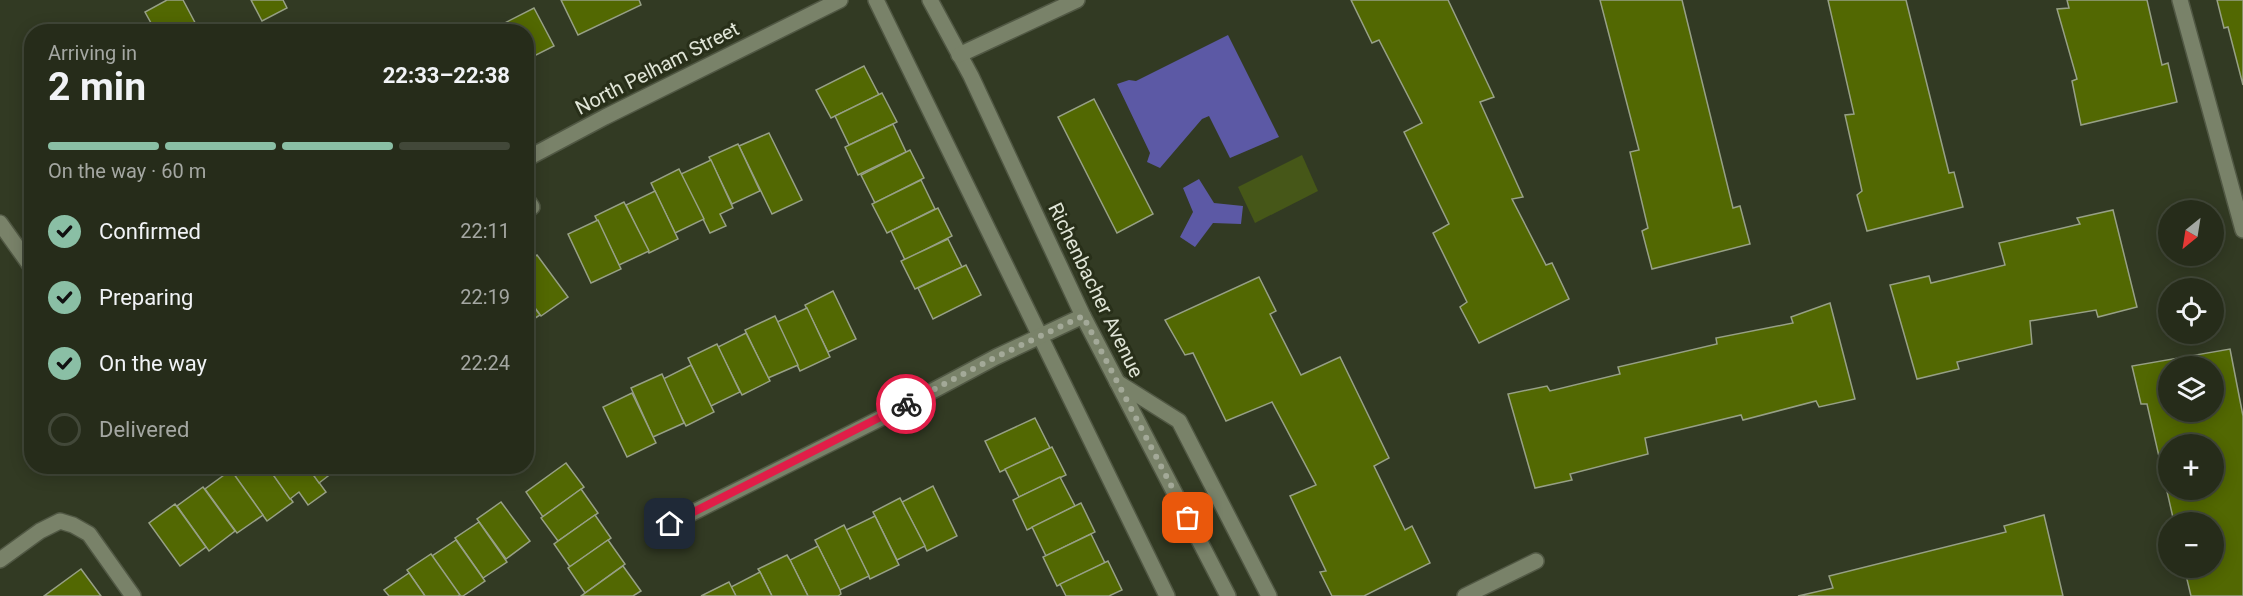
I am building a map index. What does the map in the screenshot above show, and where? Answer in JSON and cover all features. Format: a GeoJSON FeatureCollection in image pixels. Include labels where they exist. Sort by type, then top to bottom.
{"type":"FeatureCollection","features":[{"type":"Feature","properties":{"kind":"street","name":"North Pelham Street"},"geometry":{"type":"LineString","coordinates":[[534,155],[840,0]]}},
{"type":"Feature","properties":{"kind":"street"},"geometry":{"type":"LineString","coordinates":[[876,0],[1167,596]]}},
{"type":"Feature","properties":{"kind":"street","name":"Richenbacher Avenue"},"geometry":{"type":"LineString","coordinates":[[930,0],[959,55],[1083,316],[1228,596]]}},
{"type":"Feature","properties":{"kind":"street"},"geometry":{"type":"LineString","coordinates":[[959,55],[1077,0]]}},
{"type":"Feature","properties":{"kind":"street"},"geometry":{"type":"LineString","coordinates":[[2180,0],[2243,230]]}},
{"type":"Feature","properties":{"kind":"street"},"geometry":{"type":"LineString","coordinates":[[0,223],[24,257]]}},
{"type":"Feature","properties":{"kind":"street"},"geometry":{"type":"LineString","coordinates":[[670,524],[1083,316]]}},
{"type":"Feature","properties":{"kind":"street"},"geometry":{"type":"LineString","coordinates":[[1117,382],[1179,421],[1269,596]]}},
{"type":"Feature","properties":{"kind":"street"},"geometry":{"type":"LineString","coordinates":[[0,560],[40,531],[60,521],[89,534],[133,596]]}},
{"type":"Feature","properties":{"kind":"street"},"geometry":{"type":"LineString","coordinates":[[1465,596],[1536,561]]}},
{"type":"Feature","properties":{"kind":"green space"},"geometry":{"type":"Polygon","coordinates":[[[1302,155],[1318,191],[1255,223],[1238,187],[1302,155]]]}},
{"type":"Feature","properties":{"kind":"shaded area"},"geometry":{"type":"Polygon","coordinates":[[[1228,35],[1279,137],[1230,158],[1209,116],[1202,119],[1160,168],[1147,162],[1150,153],[1117,84],[1129,80],[1136,81],[1228,35]]]}},
{"type":"Feature","properties":{"kind":"shaded area"},"geometry":{"type":"Polygon","coordinates":[[[1199,179],[1214,203],[1243,206],[1241,224],[1213,223],[1195,247],[1180,237],[1193,212],[1183,188],[1199,179]]]}},
{"type":"Feature","properties":{"kind":"building"},"geometry":{"type":"Polygon","coordinates":[[[167,0],[183,0],[196,24],[152,24],[145,12],[167,0]]]}},
{"type":"Feature","properties":{"kind":"building"},"geometry":{"type":"Polygon","coordinates":[[[251,0],[283,0],[287,8],[262,21],[251,0]]]}},
{"type":"Feature","properties":{"kind":"building"},"geometry":{"type":"Polygon","coordinates":[[[561,0],[639,0],[641,5],[578,35],[561,0]]]}},
{"type":"Feature","properties":{"kind":"building"},"geometry":{"type":"Polygon","coordinates":[[[1351,0],[1448,0],[1494,97],[1480,102],[1523,197],[1512,199],[1546,265],[1552,263],[1569,299],[1479,343],[1460,307],[1467,302],[1433,233],[1449,224],[1404,132],[1422,123],[1379,40],[1372,43],[1351,0]]]}},
{"type":"Feature","properties":{"kind":"building"},"geometry":{"type":"Polygon","coordinates":[[[1600,0],[1682,0],[1733,208],[1740,206],[1750,244],[1652,269],[1642,231],[1648,228],[1630,152],[1639,150],[1600,0]]]}},
{"type":"Feature","properties":{"kind":"building"},"geometry":{"type":"Polygon","coordinates":[[[1828,0],[1906,0],[1949,173],[1954,172],[1963,207],[1867,231],[1857,195],[1862,191],[1845,115],[1854,114],[1828,0]]]}},
{"type":"Feature","properties":{"kind":"building"},"geometry":{"type":"Polygon","coordinates":[[[2067,0],[2147,0],[2162,65],[2168,63],[2177,102],[2081,125],[2072,81],[2077,79],[2057,9],[2069,8],[2067,0]]]}},
{"type":"Feature","properties":{"kind":"building"},"geometry":{"type":"Polygon","coordinates":[[[2217,0],[2243,0],[2243,85],[2228,27],[2224,28],[2217,0]]]}},
{"type":"Feature","properties":{"kind":"building"},"geometry":{"type":"Polygon","coordinates":[[[534,8],[554,46],[534,56],[534,24],[503,24],[534,8]]]}},
{"type":"Feature","properties":{"kind":"building"},"geometry":{"type":"Polygon","coordinates":[[[864,66],[879,95],[831,118],[816,90],[864,66]]]}},
{"type":"Feature","properties":{"kind":"building"},"geometry":{"type":"Polygon","coordinates":[[[882,93],[897,122],[849,145],[835,116],[882,93]]]}},
{"type":"Feature","properties":{"kind":"building"},"geometry":{"type":"Polygon","coordinates":[[[1094,99],[1153,214],[1117,233],[1058,117],[1094,99]]]}},
{"type":"Feature","properties":{"kind":"building"},"geometry":{"type":"Polygon","coordinates":[[[893,124],[906,152],[858,175],[845,147],[893,124]]]}},
{"type":"Feature","properties":{"kind":"building"},"geometry":{"type":"Polygon","coordinates":[[[769,133],[802,200],[772,214],[739,146],[769,133]]]}},
{"type":"Feature","properties":{"kind":"building"},"geometry":{"type":"Polygon","coordinates":[[[738,144],[760,191],[732,204],[709,157],[738,144]]]}},
{"type":"Feature","properties":{"kind":"building"},"geometry":{"type":"Polygon","coordinates":[[[910,150],[924,178],[875,203],[861,175],[910,150]]]}},
{"type":"Feature","properties":{"kind":"building"},"geometry":{"type":"Polygon","coordinates":[[[711,160],[733,208],[720,214],[726,226],[710,233],[681,174],[711,160]]]}},
{"type":"Feature","properties":{"kind":"building"},"geometry":{"type":"Polygon","coordinates":[[[679,169],[704,219],[675,233],[651,183],[679,169]]]}},
{"type":"Feature","properties":{"kind":"building"},"geometry":{"type":"Polygon","coordinates":[[[921,180],[935,209],[887,233],[872,204],[921,180]]]}},
{"type":"Feature","properties":{"kind":"building"},"geometry":{"type":"Polygon","coordinates":[[[655,191],[678,239],[649,253],[626,205],[655,191]]]}},
{"type":"Feature","properties":{"kind":"building"},"geometry":{"type":"Polygon","coordinates":[[[624,202],[649,251],[619,265],[595,216],[624,202]]]}},
{"type":"Feature","properties":{"kind":"building"},"geometry":{"type":"Polygon","coordinates":[[[938,208],[952,236],[905,260],[891,231],[938,208]]]}},
{"type":"Feature","properties":{"kind":"building"},"geometry":{"type":"Polygon","coordinates":[[[2113,210],[2137,307],[2098,317],[2096,310],[2030,321],[2032,344],[1957,362],[1959,369],[1917,379],[1890,285],[1929,276],[1931,283],[2005,265],[1999,243],[2080,224],[2077,218],[2113,210]]]}},
{"type":"Feature","properties":{"kind":"building"},"geometry":{"type":"Polygon","coordinates":[[[598,220],[621,269],[591,283],[568,234],[598,220]]]}},
{"type":"Feature","properties":{"kind":"building"},"geometry":{"type":"Polygon","coordinates":[[[948,239],[962,267],[915,289],[901,261],[948,239]]]}},
{"type":"Feature","properties":{"kind":"building"},"geometry":{"type":"Polygon","coordinates":[[[537,255],[568,297],[541,316],[534,307],[534,257],[537,255]]]}},
{"type":"Feature","properties":{"kind":"building"},"geometry":{"type":"Polygon","coordinates":[[[966,265],[981,295],[933,319],[918,288],[966,265]]]}},
{"type":"Feature","properties":{"kind":"building"},"geometry":{"type":"Polygon","coordinates":[[[1259,277],[1276,311],[1270,314],[1301,375],[1340,357],[1389,458],[1374,466],[1405,530],[1412,526],[1430,563],[1364,596],[1332,596],[1320,572],[1326,571],[1290,496],[1316,485],[1272,402],[1226,421],[1193,353],[1185,355],[1165,320],[1259,277]]]}},
{"type":"Feature","properties":{"kind":"building"},"geometry":{"type":"Polygon","coordinates":[[[833,291],[856,339],[828,352],[805,305],[833,291]]]}},
{"type":"Feature","properties":{"kind":"building"},"geometry":{"type":"Polygon","coordinates":[[[1830,303],[1855,399],[1819,407],[1816,401],[1743,420],[1741,415],[1645,438],[1648,454],[1570,474],[1572,480],[1535,488],[1508,394],[1547,386],[1550,391],[1620,374],[1618,367],[1717,344],[1716,338],[1793,323],[1791,317],[1830,303]]]}},
{"type":"Feature","properties":{"kind":"building"},"geometry":{"type":"Polygon","coordinates":[[[534,307],[540,315],[534,319],[534,307]]]}},
{"type":"Feature","properties":{"kind":"building"},"geometry":{"type":"Polygon","coordinates":[[[807,308],[830,357],[800,371],[777,322],[807,308]]]}},
{"type":"Feature","properties":{"kind":"building"},"geometry":{"type":"Polygon","coordinates":[[[775,316],[798,365],[768,378],[745,330],[775,316]]]}},
{"type":"Feature","properties":{"kind":"building"},"geometry":{"type":"Polygon","coordinates":[[[746,333],[770,381],[742,395],[718,347],[746,333]]]}},
{"type":"Feature","properties":{"kind":"building"},"geometry":{"type":"Polygon","coordinates":[[[717,344],[740,392],[711,406],[688,358],[717,344]]]}},
{"type":"Feature","properties":{"kind":"building"},"geometry":{"type":"Polygon","coordinates":[[[2230,349],[2243,416],[2243,596],[2191,596],[2187,578],[2224,578],[2224,512],[2172,512],[2169,500],[2224,500],[2224,434],[2158,434],[2158,452],[2147,404],[2141,404],[2132,366],[2158,361],[2158,422],[2224,422],[2224,356],[2190,356],[2230,349]]]}},
{"type":"Feature","properties":{"kind":"building"},"geometry":{"type":"Polygon","coordinates":[[[691,365],[714,412],[686,426],[663,379],[691,365]]]}},
{"type":"Feature","properties":{"kind":"building"},"geometry":{"type":"Polygon","coordinates":[[[662,374],[684,423],[653,437],[631,388],[662,374]]]}},
{"type":"Feature","properties":{"kind":"building"},"geometry":{"type":"Polygon","coordinates":[[[632,393],[656,443],[627,457],[603,407],[632,393]]]}},
{"type":"Feature","properties":{"kind":"building"},"geometry":{"type":"Polygon","coordinates":[[[1035,418],[1050,448],[1000,472],[985,441],[1035,418]]]}},
{"type":"Feature","properties":{"kind":"building"},"geometry":{"type":"Polygon","coordinates":[[[1052,447],[1066,475],[1019,497],[1005,469],[1052,447]]]}},
{"type":"Feature","properties":{"kind":"building"},"geometry":{"type":"Polygon","coordinates":[[[566,463],[584,487],[543,517],[526,492],[566,463]]]}},
{"type":"Feature","properties":{"kind":"building"},"geometry":{"type":"Polygon","coordinates":[[[226,474],[234,474],[263,515],[237,533],[205,489],[226,474]]]}},
{"type":"Feature","properties":{"kind":"building"},"geometry":{"type":"Polygon","coordinates":[[[233,474],[273,474],[293,502],[267,521],[233,474]]]}},
{"type":"Feature","properties":{"kind":"building"},"geometry":{"type":"Polygon","coordinates":[[[273,474],[313,474],[326,492],[308,505],[299,492],[290,499],[273,474]]]}},
{"type":"Feature","properties":{"kind":"building"},"geometry":{"type":"Polygon","coordinates":[[[313,474],[331,474],[319,483],[313,474]]]}},
{"type":"Feature","properties":{"kind":"building"},"geometry":{"type":"Polygon","coordinates":[[[1060,477],[1075,506],[1027,530],[1013,500],[1060,477]]]}},
{"type":"Feature","properties":{"kind":"building"},"geometry":{"type":"Polygon","coordinates":[[[933,486],[957,536],[927,551],[902,502],[933,486]]]}},
{"type":"Feature","properties":{"kind":"building"},"geometry":{"type":"Polygon","coordinates":[[[203,487],[235,531],[209,551],[177,506],[203,487]]]}},
{"type":"Feature","properties":{"kind":"building"},"geometry":{"type":"Polygon","coordinates":[[[581,489],[598,513],[558,541],[541,518],[581,489]]]}},
{"type":"Feature","properties":{"kind":"building"},"geometry":{"type":"Polygon","coordinates":[[[900,498],[925,546],[897,560],[873,512],[900,498]]]}},
{"type":"Feature","properties":{"kind":"building"},"geometry":{"type":"Polygon","coordinates":[[[501,502],[530,541],[506,559],[477,519],[501,502]]]}},
{"type":"Feature","properties":{"kind":"building"},"geometry":{"type":"Polygon","coordinates":[[[1081,503],[1095,532],[1046,556],[1032,527],[1081,503]]]}},
{"type":"Feature","properties":{"kind":"building"},"geometry":{"type":"Polygon","coordinates":[[[175,504],[206,547],[180,566],[149,523],[175,504]]]}},
{"type":"Feature","properties":{"kind":"building"},"geometry":{"type":"Polygon","coordinates":[[[595,515],[611,538],[570,567],[554,544],[595,515]]]}},
{"type":"Feature","properties":{"kind":"building"},"geometry":{"type":"Polygon","coordinates":[[[2044,515],[2063,596],[1798,596],[1833,588],[1829,576],[2006,532],[2004,526],[2044,515]]]}},
{"type":"Feature","properties":{"kind":"building"},"geometry":{"type":"Polygon","coordinates":[[[875,516],[899,565],[870,579],[846,530],[875,516]]]}},
{"type":"Feature","properties":{"kind":"building"},"geometry":{"type":"Polygon","coordinates":[[[479,522],[507,562],[483,578],[455,538],[479,522]]]}},
{"type":"Feature","properties":{"kind":"building"},"geometry":{"type":"Polygon","coordinates":[[[844,525],[869,576],[840,590],[815,540],[844,525]]]}},
{"type":"Feature","properties":{"kind":"building"},"geometry":{"type":"Polygon","coordinates":[[[1091,534],[1105,563],[1057,586],[1043,557],[1091,534]]]}},
{"type":"Feature","properties":{"kind":"building"},"geometry":{"type":"Polygon","coordinates":[[[456,540],[485,581],[463,596],[460,596],[432,556],[456,540]]]}},
{"type":"Feature","properties":{"kind":"building"},"geometry":{"type":"Polygon","coordinates":[[[608,540],[625,564],[585,593],[568,568],[608,540]]]}},
{"type":"Feature","properties":{"kind":"building"},"geometry":{"type":"Polygon","coordinates":[[[818,546],[840,590],[841,594],[838,596],[808,596],[790,560],[818,546]]]}},
{"type":"Feature","properties":{"kind":"building"},"geometry":{"type":"Polygon","coordinates":[[[431,554],[460,595],[425,596],[407,570],[431,554]]]}},
{"type":"Feature","properties":{"kind":"building"},"geometry":{"type":"Polygon","coordinates":[[[787,555],[808,596],[772,596],[758,569],[787,555]]]}},
{"type":"Feature","properties":{"kind":"building"},"geometry":{"type":"Polygon","coordinates":[[[1108,561],[1122,590],[1109,596],[1066,596],[1060,584],[1108,561]]]}},
{"type":"Feature","properties":{"kind":"building"},"geometry":{"type":"Polygon","coordinates":[[[623,566],[641,591],[633,596],[581,596],[623,566]]]}},
{"type":"Feature","properties":{"kind":"building"},"geometry":{"type":"Polygon","coordinates":[[[81,569],[101,596],[44,596],[81,569]]]}},
{"type":"Feature","properties":{"kind":"building"},"geometry":{"type":"Polygon","coordinates":[[[760,572],[772,596],[736,596],[731,587],[760,572]]]}},
{"type":"Feature","properties":{"kind":"building"},"geometry":{"type":"Polygon","coordinates":[[[409,573],[425,596],[389,596],[384,590],[409,573]]]}},
{"type":"Feature","properties":{"kind":"building"},"geometry":{"type":"Polygon","coordinates":[[[729,582],[736,596],[701,596],[729,582]]]}},
{"type":"Feature","properties":{"kind":"way so far"},"geometry":{"type":"LineString","coordinates":[[906,404],[996,357],[1083,316],[1188,518]]}},
{"type":"Feature","properties":{"kind":"route"},"geometry":{"type":"LineString","coordinates":[[670,524],[906,404]]}}]}
